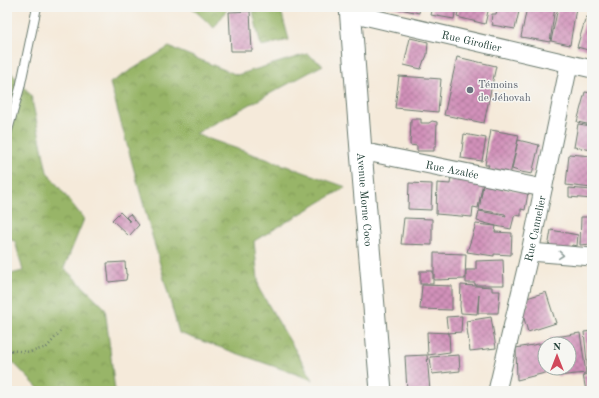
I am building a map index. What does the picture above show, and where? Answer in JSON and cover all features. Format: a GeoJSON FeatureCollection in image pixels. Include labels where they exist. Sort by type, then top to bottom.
{"type":"FeatureCollection","features":[{"type":"Feature","properties":{"kind":"street","name":"Rue Giroflier"},"geometry":{"type":"LineString","coordinates":[[351,10],[592,69]]}},
{"type":"Feature","properties":{"kind":"street","name":"Avenue Morne Coco"},"geometry":{"type":"LineString","coordinates":[[351,10],[381,391]]}},
{"type":"Feature","properties":{"kind":"street","name":"Rue Cannelier"},"geometry":{"type":"LineString","coordinates":[[497,391],[544,188],[568,64]]}},
{"type":"Feature","properties":{"kind":"street","name":"Rue Azalée"},"geometry":{"type":"LineString","coordinates":[[361,151],[544,188]]}},
{"type":"Feature","properties":{"kind":"street"},"geometry":{"type":"LineString","coordinates":[[530,252],[592,257]]}},
{"type":"Feature","properties":{"kind":"lane"},"geometry":{"type":"LineString","coordinates":[[7,134],[20,88],[37,7]]}},
{"type":"Feature","properties":{"kind":"path"},"geometry":{"type":"LineString","coordinates":[[7,350],[30,352],[48,346],[60,332]]}},
{"type":"Feature","properties":{"kind":"green space"},"geometry":{"type":"Polygon","coordinates":[[[191,7],[229,7],[214,28],[191,7]]]}},
{"type":"Feature","properties":{"kind":"green space"},"geometry":{"type":"Polygon","coordinates":[[[252,7],[280,7],[289,40],[261,46],[252,7]]]}},
{"type":"Feature","properties":{"kind":"green space"},"geometry":{"type":"Polygon","coordinates":[[[169,47],[237,75],[307,54],[323,65],[195,134],[346,187],[254,241],[259,289],[313,380],[179,333],[110,83],[169,47]]]}},
{"type":"Feature","properties":{"kind":"green space"},"geometry":{"type":"Polygon","coordinates":[[[7,68],[31,95],[47,172],[84,219],[64,268],[105,308],[115,391],[41,391],[7,356],[7,275],[23,271],[15,241],[7,239],[7,68]]]}},
{"type":"Feature","properties":{"kind":"building"},"geometry":{"type":"Polygon","coordinates":[[[391,7],[420,7],[419,13],[391,7]]]}},
{"type":"Feature","properties":{"kind":"building"},"geometry":{"type":"Polygon","coordinates":[[[433,7],[456,7],[454,19],[431,15],[433,7]]]}},
{"type":"Feature","properties":{"kind":"building"},"geometry":{"type":"Polygon","coordinates":[[[459,7],[489,7],[485,24],[457,17],[459,7]]]}},
{"type":"Feature","properties":{"kind":"building"},"geometry":{"type":"Polygon","coordinates":[[[498,7],[520,7],[515,29],[492,25],[492,14],[496,14],[498,7]]]}},
{"type":"Feature","properties":{"kind":"building"},"geometry":{"type":"Polygon","coordinates":[[[527,7],[555,7],[550,42],[521,37],[527,7]]]}},
{"type":"Feature","properties":{"kind":"building"},"geometry":{"type":"Polygon","coordinates":[[[558,7],[576,8],[570,45],[551,41],[558,7]]]}},
{"type":"Feature","properties":{"kind":"building"},"geometry":{"type":"Polygon","coordinates":[[[250,11],[252,51],[231,51],[229,12],[250,11]]]}},
{"type":"Feature","properties":{"kind":"building"},"geometry":{"type":"Polygon","coordinates":[[[586,17],[592,19],[592,51],[577,47],[586,17]]]}},
{"type":"Feature","properties":{"kind":"building"},"geometry":{"type":"Polygon","coordinates":[[[410,38],[428,42],[427,55],[421,69],[404,65],[410,38]]]}},
{"type":"Feature","properties":{"kind":"building","name":"Témoins de Jéhovah"},"geometry":{"type":"Polygon","coordinates":[[[457,57],[496,66],[484,123],[444,115],[457,57]]]}},
{"type":"Feature","properties":{"kind":"building"},"geometry":{"type":"Polygon","coordinates":[[[399,76],[441,79],[438,112],[395,108],[399,76]]]}},
{"type":"Feature","properties":{"kind":"building"},"geometry":{"type":"Polygon","coordinates":[[[585,92],[592,93],[592,125],[577,122],[585,92]]]}},
{"type":"Feature","properties":{"kind":"building"},"geometry":{"type":"Polygon","coordinates":[[[411,119],[421,119],[421,123],[429,123],[432,121],[437,122],[436,146],[434,146],[434,151],[417,151],[417,146],[410,145],[411,119]]]}},
{"type":"Feature","properties":{"kind":"building"},"geometry":{"type":"Polygon","coordinates":[[[578,124],[592,126],[592,150],[574,147],[578,124]]]}},
{"type":"Feature","properties":{"kind":"building"},"geometry":{"type":"Polygon","coordinates":[[[491,130],[519,135],[510,175],[487,169],[489,165],[485,165],[491,130]]]}},
{"type":"Feature","properties":{"kind":"building"},"geometry":{"type":"Polygon","coordinates":[[[464,134],[486,138],[482,161],[461,158],[464,134]]]}},
{"type":"Feature","properties":{"kind":"building"},"geometry":{"type":"Polygon","coordinates":[[[518,140],[539,145],[532,174],[512,169],[518,140]]]}},
{"type":"Feature","properties":{"kind":"building"},"geometry":{"type":"Polygon","coordinates":[[[569,154],[592,156],[592,188],[566,185],[569,154]]]}},
{"type":"Feature","properties":{"kind":"building"},"geometry":{"type":"Polygon","coordinates":[[[451,177],[483,182],[478,208],[473,207],[472,217],[436,214],[437,183],[450,184],[451,177]]]}},
{"type":"Feature","properties":{"kind":"building"},"geometry":{"type":"Polygon","coordinates":[[[409,183],[432,184],[431,210],[408,209],[409,183]]]}},
{"type":"Feature","properties":{"kind":"building"},"geometry":{"type":"Polygon","coordinates":[[[483,185],[528,193],[525,210],[521,209],[521,216],[515,215],[511,229],[477,221],[479,211],[506,216],[505,214],[479,210],[483,185]]]}},
{"type":"Feature","properties":{"kind":"building"},"geometry":{"type":"Polygon","coordinates":[[[569,188],[592,190],[592,199],[569,197],[569,188]]]}},
{"type":"Feature","properties":{"kind":"building"},"geometry":{"type":"Polygon","coordinates":[[[120,212],[130,222],[126,217],[130,214],[139,225],[129,236],[112,220],[120,212]]]}},
{"type":"Feature","properties":{"kind":"building"},"geometry":{"type":"Polygon","coordinates":[[[581,217],[592,217],[592,244],[580,245],[581,217]]]}},
{"type":"Feature","properties":{"kind":"building"},"geometry":{"type":"Polygon","coordinates":[[[404,218],[432,219],[432,245],[401,244],[404,218]]]}},
{"type":"Feature","properties":{"kind":"building"},"geometry":{"type":"Polygon","coordinates":[[[476,224],[496,226],[495,232],[512,233],[511,255],[494,254],[494,256],[467,252],[476,224]]]}},
{"type":"Feature","properties":{"kind":"building"},"geometry":{"type":"Polygon","coordinates":[[[551,230],[578,235],[577,246],[572,245],[569,253],[548,248],[551,230]]]}},
{"type":"Feature","properties":{"kind":"building"},"geometry":{"type":"Polygon","coordinates":[[[434,253],[466,254],[465,279],[434,280],[434,253]]]}},
{"type":"Feature","properties":{"kind":"building"},"geometry":{"type":"Polygon","coordinates":[[[503,260],[504,285],[475,285],[475,283],[466,283],[466,270],[476,270],[476,261],[503,260]]]}},
{"type":"Feature","properties":{"kind":"building"},"geometry":{"type":"Polygon","coordinates":[[[125,262],[127,274],[126,280],[109,282],[107,263],[125,262]]]}},
{"type":"Feature","properties":{"kind":"building"},"geometry":{"type":"Polygon","coordinates":[[[420,271],[433,271],[433,284],[420,284],[420,271]]]}},
{"type":"Feature","properties":{"kind":"building"},"geometry":{"type":"Polygon","coordinates":[[[422,285],[452,286],[452,310],[420,309],[422,285]]]}},
{"type":"Feature","properties":{"kind":"building"},"geometry":{"type":"Polygon","coordinates":[[[461,285],[492,287],[492,291],[500,291],[498,313],[478,313],[479,294],[477,314],[461,313],[461,285]]]}},
{"type":"Feature","properties":{"kind":"building"},"geometry":{"type":"Polygon","coordinates":[[[546,292],[556,323],[528,332],[523,315],[525,307],[528,306],[527,298],[546,292]]]}},
{"type":"Feature","properties":{"kind":"building"},"geometry":{"type":"Polygon","coordinates":[[[462,316],[461,332],[448,333],[446,317],[462,316]]]}},
{"type":"Feature","properties":{"kind":"building"},"geometry":{"type":"Polygon","coordinates":[[[491,317],[496,348],[470,351],[466,321],[491,317]]]}},
{"type":"Feature","properties":{"kind":"building"},"geometry":{"type":"Polygon","coordinates":[[[592,331],[592,372],[588,372],[584,332],[592,331]]]}},
{"type":"Feature","properties":{"kind":"building"},"geometry":{"type":"Polygon","coordinates":[[[427,332],[449,333],[450,352],[428,355],[427,332]]]}},
{"type":"Feature","properties":{"kind":"building"},"geometry":{"type":"Polygon","coordinates":[[[580,333],[586,373],[577,374],[577,336],[562,336],[580,333]]]}},
{"type":"Feature","properties":{"kind":"building"},"geometry":{"type":"Polygon","coordinates":[[[537,344],[537,375],[517,380],[516,348],[537,344]]]}},
{"type":"Feature","properties":{"kind":"building"},"geometry":{"type":"Polygon","coordinates":[[[427,355],[430,391],[407,391],[405,356],[427,355]]]}},
{"type":"Feature","properties":{"kind":"building"},"geometry":{"type":"Polygon","coordinates":[[[459,355],[460,371],[432,374],[430,357],[459,355]]]}},
{"type":"Feature","properties":{"kind":"building"},"geometry":{"type":"Polygon","coordinates":[[[592,374],[592,391],[586,391],[583,375],[592,374]]]}},
{"type":"Feature","properties":{"kind":"place","name":"Témoins de Jéhovah"},"geometry":{"type":"Point","coordinates":[470,90]}}]}
